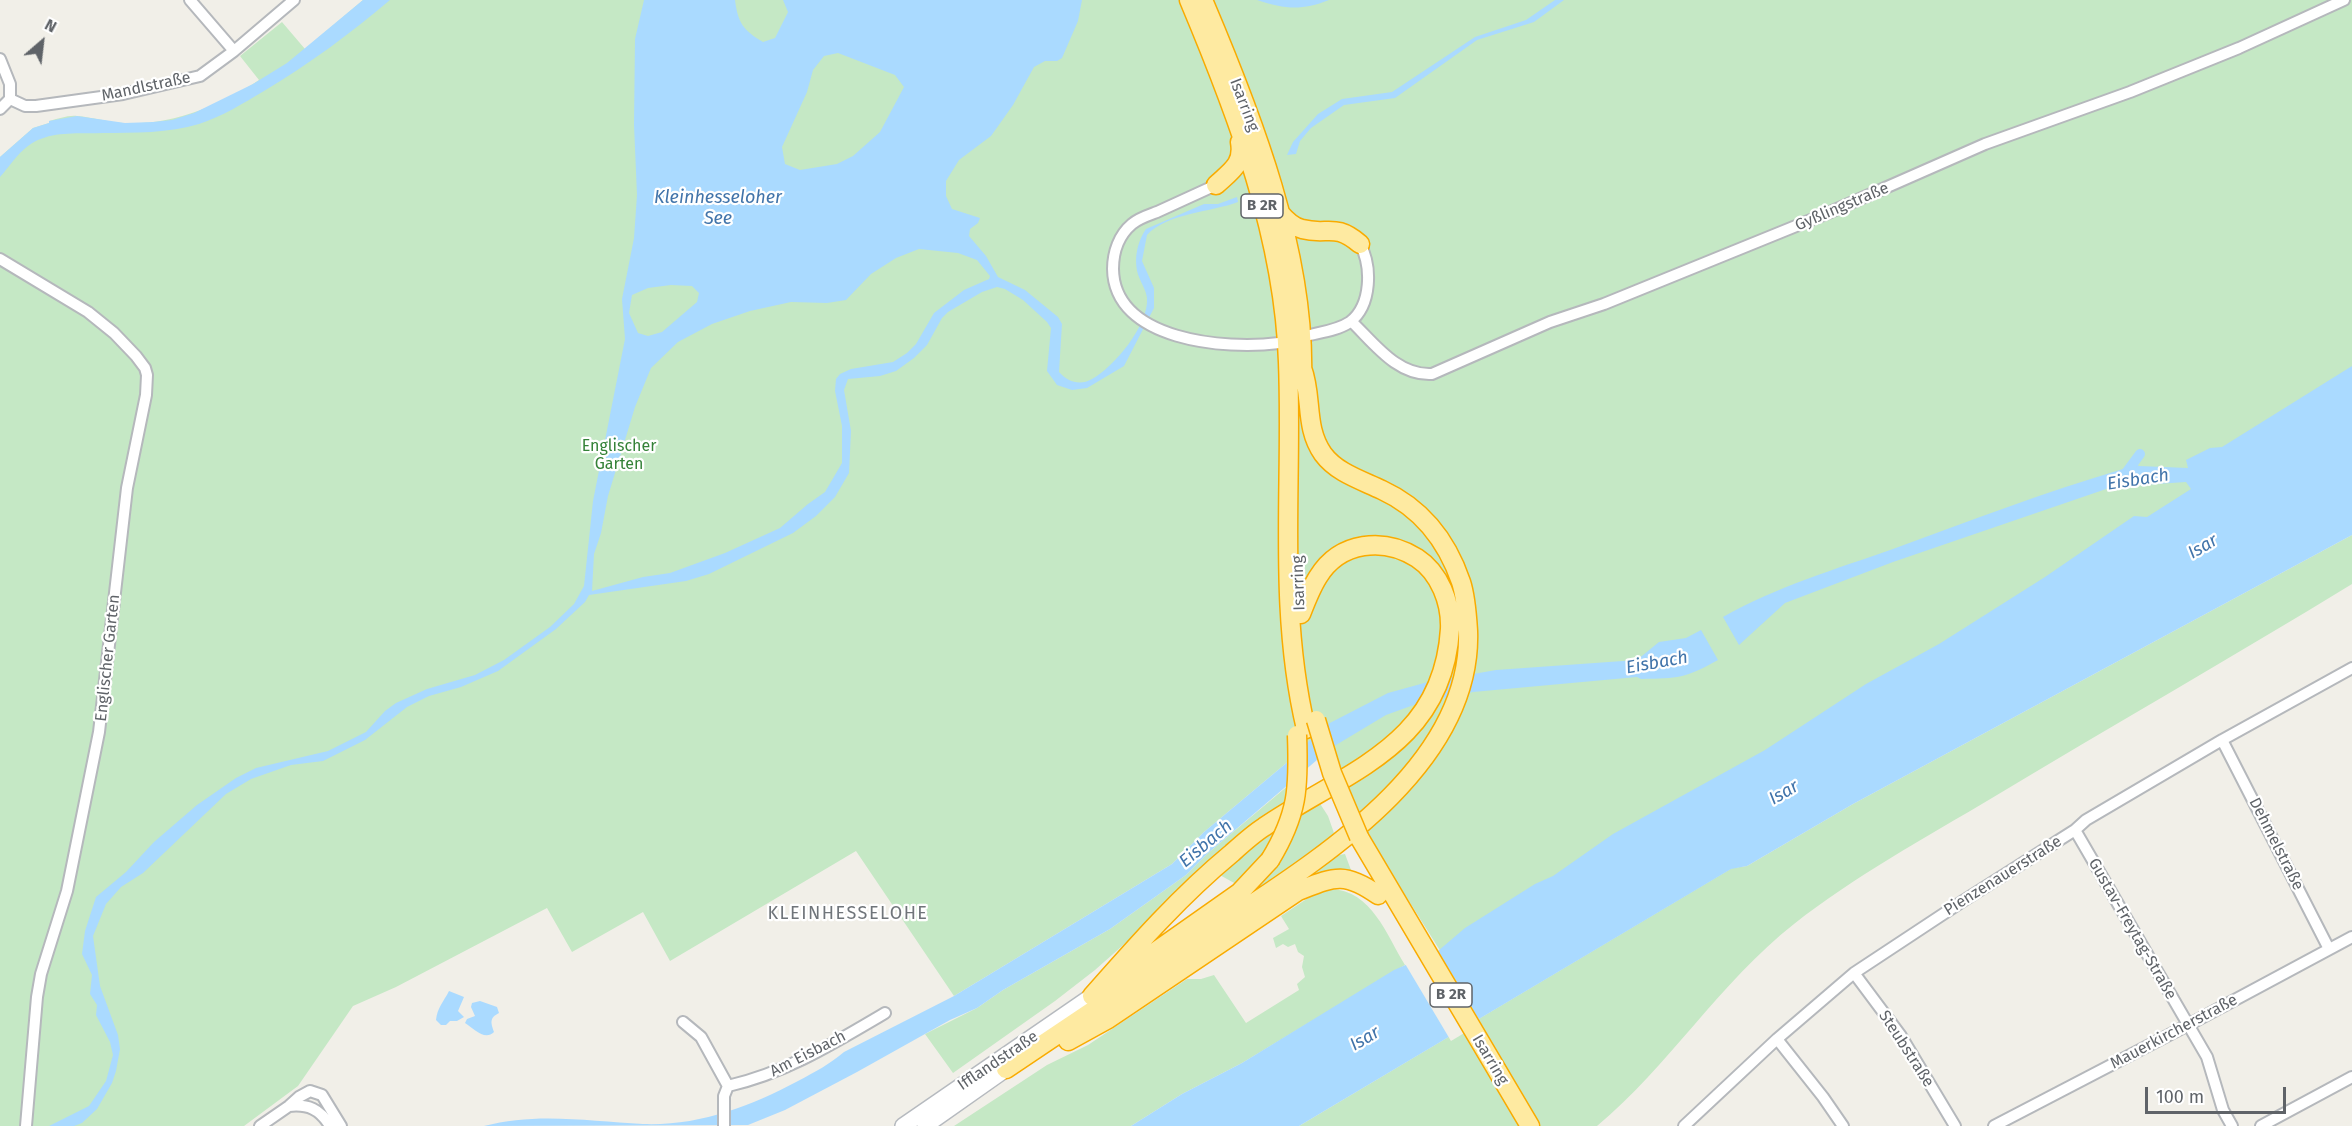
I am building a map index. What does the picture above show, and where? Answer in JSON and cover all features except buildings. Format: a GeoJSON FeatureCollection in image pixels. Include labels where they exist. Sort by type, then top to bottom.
{"type":"FeatureCollection","features":[{"type":"Feature","properties":{"kind":"highway","name":"Isarring"},"geometry":{"type":"LineString","coordinates":[[1189,0],[1239,129],[1280,213],[1293,274],[1302,368],[1298,556],[1300,614],[1306,673],[1306,728]]}},
{"type":"Feature","properties":{"kind":"highway","name":"Isarring"},"geometry":{"type":"LineString","coordinates":[[1203,0],[1248,115],[1263,182],[1283,305],[1288,352],[1286,556],[1291,649],[1301,709],[1320,777],[1385,900],[1494,1079],[1530,1126]]}},
{"type":"Feature","properties":{"kind":"highway"},"geometry":{"type":"LineString","coordinates":[[1216,185],[1234,169],[1241,159],[1239,129]]}},
{"type":"Feature","properties":{"kind":"highway"},"geometry":{"type":"LineString","coordinates":[[1216,185],[1233,180],[1263,182]]}},
{"type":"Feature","properties":{"kind":"highway"},"geometry":{"type":"LineString","coordinates":[[1280,213],[1292,225],[1301,229],[1333,230],[1352,237],[1360,244]]}},
{"type":"Feature","properties":{"kind":"highway"},"geometry":{"type":"LineString","coordinates":[[1293,274],[1299,248],[1314,231]]}},
{"type":"Feature","properties":{"kind":"highway"},"geometry":{"type":"LineString","coordinates":[[1006,1070],[1318,859],[1399,789],[1422,760],[1452,707],[1464,678],[1468,645],[1467,609],[1462,583],[1436,532],[1421,515],[1399,499],[1336,467],[1324,455],[1314,438],[1309,421],[1308,383],[1302,368]]}},
{"type":"Feature","properties":{"kind":"highway"},"geometry":{"type":"LineString","coordinates":[[1092,996],[1120,964],[1213,869],[1263,827],[1370,764],[1396,743],[1426,710],[1440,680],[1449,647],[1450,619],[1439,582],[1420,560],[1406,551],[1387,545],[1368,544],[1350,549],[1333,560],[1319,576],[1300,614]]}},
{"type":"Feature","properties":{"kind":"highway"},"geometry":{"type":"LineString","coordinates":[[1092,996],[1240,892],[1270,860],[1287,829],[1297,795],[1306,728]]}},
{"type":"Feature","properties":{"kind":"highway"},"geometry":{"type":"LineString","coordinates":[[1006,1070],[1040,1056],[1108,1019],[1298,891],[1332,878],[1349,879],[1364,885],[1385,900]]}},
{"type":"Feature","properties":{"kind":"highway","name":"Isarring"},"geometry":{"type":"LineString","coordinates":[[1494,1079],[1515,1126]]}},
{"type":"Feature","properties":{"kind":"main road","name":"Ifflandstraße"},"geometry":{"type":"LineString","coordinates":[[903,1126],[1092,996]]}},
{"type":"Feature","properties":{"kind":"main road","name":"Ifflandstraße"},"geometry":{"type":"LineString","coordinates":[[925,1126],[1006,1070]]}},
{"type":"Feature","properties":{"kind":"street"},"geometry":{"type":"LineString","coordinates":[[190,0],[234,51]]}},
{"type":"Feature","properties":{"kind":"street","name":"Mandlstraße"},"geometry":{"type":"LineString","coordinates":[[10,99],[26,106],[36,106],[168,85],[200,76],[234,51],[294,0]]}},
{"type":"Feature","properties":{"kind":"street","name":"Gyßlingstraße"},"geometry":{"type":"LineString","coordinates":[[1351,321],[1393,361],[1412,373],[1432,374],[1550,322],[1604,304],[1828,213],[1986,144],[2130,92],[2239,48],[2343,0]]}},
{"type":"Feature","properties":{"kind":"street"},"geometry":{"type":"LineString","coordinates":[[0,58],[10,84],[10,99],[0,109]]}},
{"type":"Feature","properties":{"kind":"street"},"geometry":{"type":"LineString","coordinates":[[1216,185],[1134,222],[1119,240],[1113,260],[1113,278],[1118,295],[1139,319],[1185,338],[1214,344],[1255,346],[1279,343]]}},
{"type":"Feature","properties":{"kind":"street"},"geometry":{"type":"LineString","coordinates":[[1310,335],[1336,329],[1351,321],[1360,307],[1368,284],[1367,264],[1360,244]]}},
{"type":"Feature","properties":{"kind":"street","name":"Englischer Garten"},"geometry":{"type":"LineString","coordinates":[[0,259],[88,312],[114,333],[136,356],[147,375],[146,395],[127,488],[99,732],[67,891],[39,986],[26,1126]]}},
{"type":"Feature","properties":{"kind":"street","name":"Pienzenauerstraße"},"geometry":{"type":"LineString","coordinates":[[1684,1126],[1777,1039],[1854,974],[1963,901],[2075,831],[2086,820],[2222,740],[2352,668]]}},
{"type":"Feature","properties":{"kind":"street","name":"Dehmelstraße"},"geometry":{"type":"LineString","coordinates":[[2222,740],[2330,949]]}},
{"type":"Feature","properties":{"kind":"street","name":"Gustav-Freytag-Straße"},"geometry":{"type":"LineString","coordinates":[[2075,831],[2207,1057],[2223,1110],[2232,1126]]}},
{"type":"Feature","properties":{"kind":"street","name":"Mauerkircherstraße"},"geometry":{"type":"LineString","coordinates":[[1994,1126],[2188,1026],[2352,937]]}},
{"type":"Feature","properties":{"kind":"street","name":"Steubstraße"},"geometry":{"type":"LineString","coordinates":[[1854,974],[1901,1036],[1954,1126]]}},
{"type":"Feature","properties":{"kind":"street","name":"Am Eisbach"},"geometry":{"type":"LineString","coordinates":[[728,1086],[758,1079],[798,1063],[885,1013]]}},
{"type":"Feature","properties":{"kind":"street"},"geometry":{"type":"LineString","coordinates":[[683,1022],[707,1046],[728,1086],[724,1096],[724,1126]]}},
{"type":"Feature","properties":{"kind":"street"},"geometry":{"type":"LineString","coordinates":[[1777,1039],[1843,1126]]}},
{"type":"Feature","properties":{"kind":"street"},"geometry":{"type":"LineString","coordinates":[[2261,1126],[2352,1077]]}},
{"type":"Feature","properties":{"kind":"street"},"geometry":{"type":"LineString","coordinates":[[260,1126],[305,1092],[310,1091],[322,1095],[340,1126]]}},
{"type":"Feature","properties":{"kind":"street"},"geometry":{"type":"LineString","coordinates":[[289,1106],[303,1104],[313,1107],[330,1126]]}},
{"type":"Feature","properties":{"kind":"green space","name":"Englischer Garten"},"geometry":{"type":"Polygon","coordinates":[[[363,0],[2352,0],[2352,376],[2193,493],[1441,952],[1366,833],[1331,748],[1290,760],[1204,832],[1172,864],[954,996],[856,851],[670,961],[643,912],[572,952],[547,908],[396,987],[353,1006],[298,1086],[244,1126],[0,1126],[0,157],[33,128],[63,117],[77,116],[141,123],[176,118],[211,106],[259,80],[240,56],[282,22],[305,49],[363,0]]]}},
{"type":"Feature","properties":{"kind":"green space"},"geometry":{"type":"Polygon","coordinates":[[[2352,535],[2352,584],[1891,858],[1817,906],[1767,947],[1742,972],[1648,1077],[1597,1126],[1299,1126],[1732,868],[1747,866],[1853,804],[2352,535]]]}},
{"type":"Feature","properties":{"kind":"green space"},"geometry":{"type":"Polygon","coordinates":[[[1290,784],[1271,839],[1247,875],[1236,884],[1209,869],[1095,970],[953,1073],[925,1034],[977,1008],[1003,990],[1110,929],[1186,875],[1207,854],[1290,784]]]}},
{"type":"Feature","properties":{"kind":"green space"},"geometry":{"type":"Polygon","coordinates":[[[1319,802],[1328,816],[1334,833],[1331,838],[1272,885],[1245,897],[1274,871],[1287,850],[1302,812],[1319,802]]]}},
{"type":"Feature","properties":{"kind":"green space"},"geometry":{"type":"Polygon","coordinates":[[[1345,854],[1351,870],[1341,874],[1314,877],[1312,874],[1333,856],[1345,854]]]}},
{"type":"Feature","properties":{"kind":"green space"},"geometry":{"type":"Polygon","coordinates":[[[1331,889],[1357,897],[1367,906],[1384,928],[1405,965],[1242,1063],[1182,1094],[1131,1126],[954,1126],[1047,1065],[1088,1045],[1187,979],[1201,979],[1214,975],[1246,1023],[1299,990],[1297,984],[1305,977],[1302,967],[1304,956],[1298,952],[1295,944],[1288,947],[1283,944],[1276,948],[1273,938],[1289,929],[1281,916],[1314,894],[1331,889]]]}},
{"type":"Feature","properties":{"kind":"water"},"geometry":{"type":"Polygon","coordinates":[[[363,0],[390,0],[313,59],[224,114],[199,124],[164,131],[64,134],[45,137],[24,149],[0,177],[0,157],[33,128],[49,123],[49,121],[77,116],[125,123],[172,120],[194,113],[253,84],[287,63],[363,0]]]}},
{"type":"Feature","properties":{"kind":"water","name":"Kleinhesseloher See"},"geometry":{"type":"Polygon","coordinates":[[[644,0],[735,0],[743,25],[763,42],[775,38],[788,12],[783,0],[1082,0],[1078,21],[1062,58],[1057,61],[1045,61],[1034,67],[1013,105],[991,136],[959,160],[946,181],[946,196],[952,209],[980,218],[978,223],[970,229],[969,236],[986,256],[998,277],[1025,290],[1058,317],[1062,324],[1059,372],[1074,382],[1088,381],[1110,365],[1128,344],[1142,320],[1147,298],[1137,271],[1136,258],[1140,240],[1146,229],[1204,204],[1218,204],[1237,197],[1238,202],[1166,222],[1147,235],[1142,261],[1154,288],[1154,308],[1124,366],[1087,388],[1072,390],[1057,385],[1047,371],[1051,328],[1023,300],[997,287],[982,292],[948,312],[942,318],[927,345],[896,371],[880,376],[848,379],[844,390],[851,431],[849,473],[835,497],[816,516],[793,533],[709,574],[686,581],[589,595],[585,602],[556,629],[498,671],[461,687],[429,696],[407,707],[365,740],[323,761],[291,765],[251,779],[226,794],[143,873],[121,887],[106,904],[93,936],[100,986],[118,1035],[120,1049],[116,1071],[97,1109],[82,1123],[74,1126],[49,1126],[89,1106],[106,1081],[113,1055],[110,1042],[96,1015],[97,1005],[90,994],[92,975],[82,954],[85,931],[96,897],[197,805],[236,778],[256,768],[328,751],[366,732],[385,711],[396,703],[427,689],[475,675],[504,660],[550,627],[574,604],[584,586],[593,501],[625,339],[622,299],[634,238],[637,195],[634,125],[635,39],[644,0]],[[838,53],[824,56],[813,70],[807,92],[782,147],[785,164],[800,170],[837,164],[853,156],[880,132],[904,87],[895,75],[838,53]],[[919,249],[896,258],[871,274],[846,300],[827,303],[791,302],[750,311],[712,324],[678,342],[651,368],[635,407],[608,496],[601,533],[594,554],[592,591],[643,577],[670,573],[725,553],[780,528],[825,492],[842,463],[842,426],[835,391],[836,379],[840,374],[851,369],[893,362],[907,353],[916,344],[934,313],[964,290],[989,279],[990,276],[977,260],[958,253],[919,249]],[[671,285],[648,288],[632,295],[629,313],[638,333],[648,336],[662,332],[697,302],[699,293],[692,286],[671,285]]]}},
{"type":"Feature","properties":{"kind":"water"},"geometry":{"type":"Polygon","coordinates":[[[1257,0],[1329,0],[1293,8],[1257,0]]]}},
{"type":"Feature","properties":{"kind":"water"},"geometry":{"type":"Polygon","coordinates":[[[1555,0],[1564,0],[1534,22],[1477,40],[1395,98],[1344,105],[1311,128],[1300,141],[1296,154],[1287,155],[1293,142],[1318,114],[1342,99],[1392,92],[1475,37],[1526,20],[1555,0]]]}},
{"type":"Feature","properties":{"kind":"water"},"geometry":{"type":"Polygon","coordinates":[[[2352,366],[2352,535],[1853,804],[1747,866],[1731,869],[1299,1126],[1131,1126],[1182,1094],[1242,1063],[1394,970],[1438,951],[1465,928],[1535,884],[1553,876],[1613,834],[1765,750],[1866,684],[1939,644],[2045,577],[2134,516],[2147,517],[2191,489],[2186,482],[2112,487],[1893,562],[1785,603],[1739,645],[1723,617],[1807,579],[2036,497],[2123,469],[2131,461],[2139,466],[2188,468],[2186,460],[2210,448],[2222,447],[2352,366]]]}},
{"type":"Feature","properties":{"kind":"water","name":"Eisbach"},"geometry":{"type":"Polygon","coordinates":[[[1701,630],[1718,660],[1681,676],[1641,679],[1637,677],[1473,692],[1422,702],[1386,715],[1331,748],[1207,854],[1186,875],[1110,929],[1003,990],[977,1008],[950,1020],[785,1110],[748,1125],[484,1126],[543,1118],[664,1124],[704,1118],[742,1107],[780,1090],[816,1071],[844,1052],[954,996],[1172,864],[1204,832],[1290,760],[1324,726],[1388,693],[1428,682],[1496,670],[1637,660],[1659,642],[1686,638],[1701,630]]]}},
{"type":"Feature","properties":{"kind":"water"},"geometry":{"type":"Polygon","coordinates":[[[449,991],[464,997],[458,1011],[464,1017],[441,1025],[436,1020],[439,1008],[449,991]]]}},
{"type":"Feature","properties":{"kind":"water"},"geometry":{"type":"Polygon","coordinates":[[[480,1001],[497,1007],[499,1013],[492,1019],[494,1032],[491,1034],[483,1035],[465,1023],[467,1019],[475,1016],[471,1007],[472,1003],[480,1001]]]}},
{"type":"Feature","properties":{"kind":"pier"},"geometry":{"type":"Polygon","coordinates":[[[1437,949],[1481,1023],[1451,1041],[1404,962],[1437,949]]]}},
{"type":"Feature","properties":{"kind":"waterway","name":"Eisbach"},"geometry":{"type":"LineString","coordinates":[[2126,473],[2140,454]]}},
{"type":"Feature","properties":{"kind":"district","name":"KLEINHESSELOHE"},"geometry":{"type":"Point","coordinates":[848,914]}},
{"type":"Feature","properties":{"kind":"water label","name":"Isar"},"geometry":{"type":"Point","coordinates":[2203,547]}},
{"type":"Feature","properties":{"kind":"water label","name":"Isar"},"geometry":{"type":"Point","coordinates":[1784,793]}},
{"type":"Feature","properties":{"kind":"water label","name":"Isar"},"geometry":{"type":"Point","coordinates":[1365,1039]}}]}
